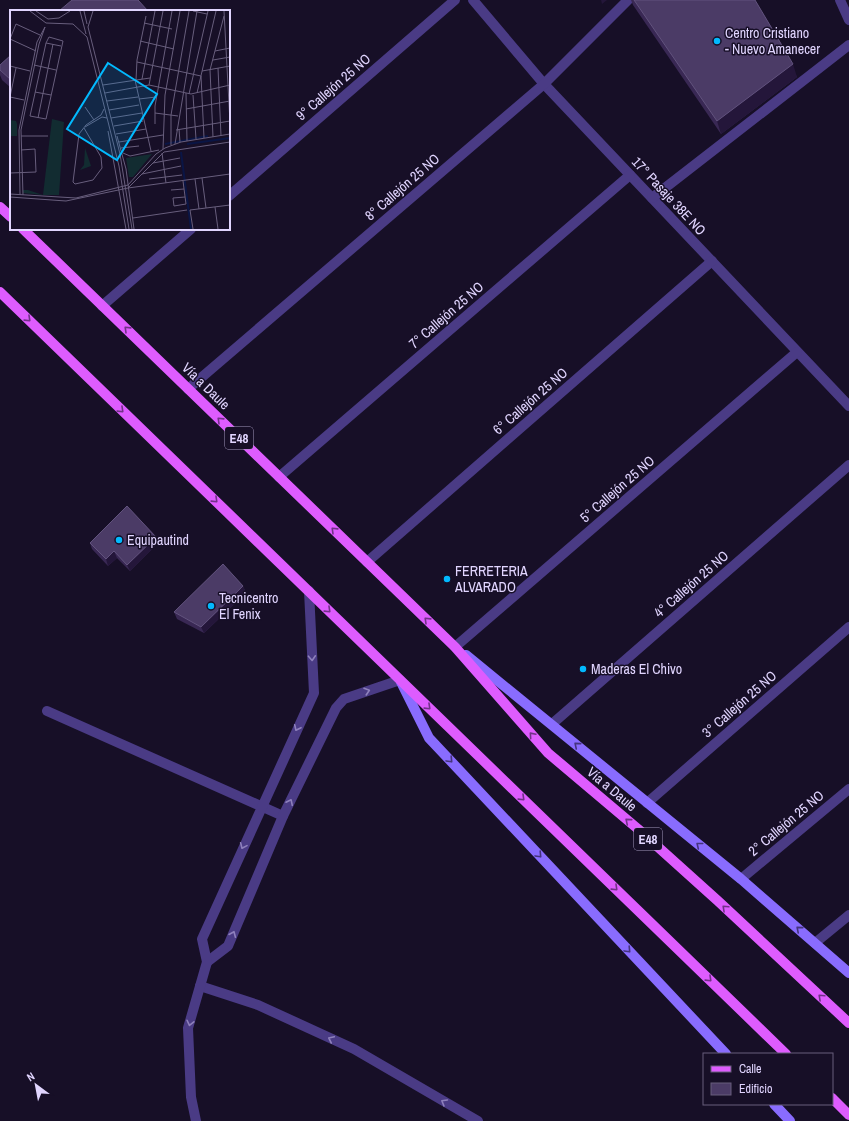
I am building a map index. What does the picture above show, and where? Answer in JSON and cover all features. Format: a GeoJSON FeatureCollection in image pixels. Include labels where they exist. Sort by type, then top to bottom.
{"type":"FeatureCollection","features":[{"type":"Feature","properties":{"kind":"main road"},"geometry":{"type":"LineString","coordinates":[[0,207],[10,217]]}},
{"type":"Feature","properties":{"kind":"main road","name":"Vía a Daule"},"geometry":{"type":"LineString","coordinates":[[24,230],[455,647],[548,753],[678,865],[849,1023]]}},
{"type":"Feature","properties":{"kind":"main road"},"geometry":{"type":"LineString","coordinates":[[0,292],[785,1053]]}},
{"type":"Feature","properties":{"kind":"main road","name":"Vía a Daule"},"geometry":{"type":"LineString","coordinates":[[455,647],[552,724],[741,879],[849,973]]}},
{"type":"Feature","properties":{"kind":"main road"},"geometry":{"type":"LineString","coordinates":[[400,680],[429,738],[725,1053]]}},
{"type":"Feature","properties":{"kind":"main road"},"geometry":{"type":"LineString","coordinates":[[833,1099],[849,1115]]}},
{"type":"Feature","properties":{"kind":"main road"},"geometry":{"type":"LineString","coordinates":[[775,1105],[790,1121]]}},
{"type":"Feature","properties":{"kind":"street","name":"9° Callejón 25 NO"},"geometry":{"type":"LineString","coordinates":[[230,195],[454,0]]}},
{"type":"Feature","properties":{"kind":"street","name":"17° Pasaje 38E NO"},"geometry":{"type":"LineString","coordinates":[[473,0],[544,84],[849,406]]}},
{"type":"Feature","properties":{"kind":"street","name":"8° Callejón 25 NO"},"geometry":{"type":"LineString","coordinates":[[188,389],[544,84],[628,0]]}},
{"type":"Feature","properties":{"kind":"street"},"geometry":{"type":"LineString","coordinates":[[840,0],[849,20]]}},
{"type":"Feature","properties":{"kind":"street"},"geometry":{"type":"LineString","coordinates":[[652,198],[849,45]]}},
{"type":"Feature","properties":{"kind":"street","name":"7° Callejón 25 NO"},"geometry":{"type":"LineString","coordinates":[[280,477],[630,175]]}},
{"type":"Feature","properties":{"kind":"street"},"geometry":{"type":"LineString","coordinates":[[102,306],[190,230]]}},
{"type":"Feature","properties":{"kind":"street","name":"6° Callejón 25 NO"},"geometry":{"type":"LineString","coordinates":[[367,562],[712,261]]}},
{"type":"Feature","properties":{"kind":"street","name":"5° Callejón 25 NO"},"geometry":{"type":"LineString","coordinates":[[455,647],[797,352]]}},
{"type":"Feature","properties":{"kind":"street","name":"4° Callejón 25 NO"},"geometry":{"type":"LineString","coordinates":[[552,724],[849,465]]}},
{"type":"Feature","properties":{"kind":"street"},"geometry":{"type":"LineString","coordinates":[[196,1121],[191,1097],[188,1028],[207,962],[202,939],[261,806],[314,693],[308,591]]}},
{"type":"Feature","properties":{"kind":"street","name":"3° Callejón 25 NO"},"geometry":{"type":"LineString","coordinates":[[647,803],[849,627]]}},
{"type":"Feature","properties":{"kind":"street"},"geometry":{"type":"LineString","coordinates":[[207,962],[228,946],[283,816],[336,708],[344,699],[400,680]]}},
{"type":"Feature","properties":{"kind":"street"},"geometry":{"type":"LineString","coordinates":[[47,710],[283,816]]}},
{"type":"Feature","properties":{"kind":"street","name":"2° Callejón 25 NO"},"geometry":{"type":"LineString","coordinates":[[741,879],[849,789]]}},
{"type":"Feature","properties":{"kind":"street"},"geometry":{"type":"LineString","coordinates":[[815,943],[849,915]]}},
{"type":"Feature","properties":{"kind":"street"},"geometry":{"type":"LineString","coordinates":[[200,986],[258,1005],[354,1049],[478,1121]]}},
{"type":"Feature","properties":{"kind":"building"},"geometry":{"type":"Polygon","coordinates":[[[72,0],[138,0],[147,10],[60,10],[72,0]]]}},
{"type":"Feature","properties":{"kind":"building","name":"Centro Cristiano - Nuevo Amanecer"},"geometry":{"type":"Polygon","coordinates":[[[634,0],[755,0],[793,64],[717,121],[634,0]]]}},
{"type":"Feature","properties":{"kind":"building"},"geometry":{"type":"Polygon","coordinates":[[[10,56],[10,79],[0,70],[0,65],[10,56]]]}},
{"type":"Feature","properties":{"kind":"building"},"geometry":{"type":"Polygon","coordinates":[[[127,506],[156,537],[127,565],[114,551],[106,559],[90,543],[127,506]]]}},
{"type":"Feature","properties":{"kind":"building","name":"Tecnicentro El Fenix"},"geometry":{"type":"Polygon","coordinates":[[[223,564],[243,586],[201,627],[174,612],[223,564]]]}},
{"type":"Feature","properties":{"kind":"place","name":"Centro Cristiano - Nuevo Amanecer"},"geometry":{"type":"Point","coordinates":[717,41]}},
{"type":"Feature","properties":{"kind":"place","name":"Equipautind"},"geometry":{"type":"Point","coordinates":[119,540]}},
{"type":"Feature","properties":{"kind":"place","name":"FERRETERIA ALVARADO"},"geometry":{"type":"Point","coordinates":[447,579]}},
{"type":"Feature","properties":{"kind":"place","name":"Tecnicentro El Fenix"},"geometry":{"type":"Point","coordinates":[211,606]}},
{"type":"Feature","properties":{"kind":"place","name":"Maderas El Chivo"},"geometry":{"type":"Point","coordinates":[583,669]}}]}
